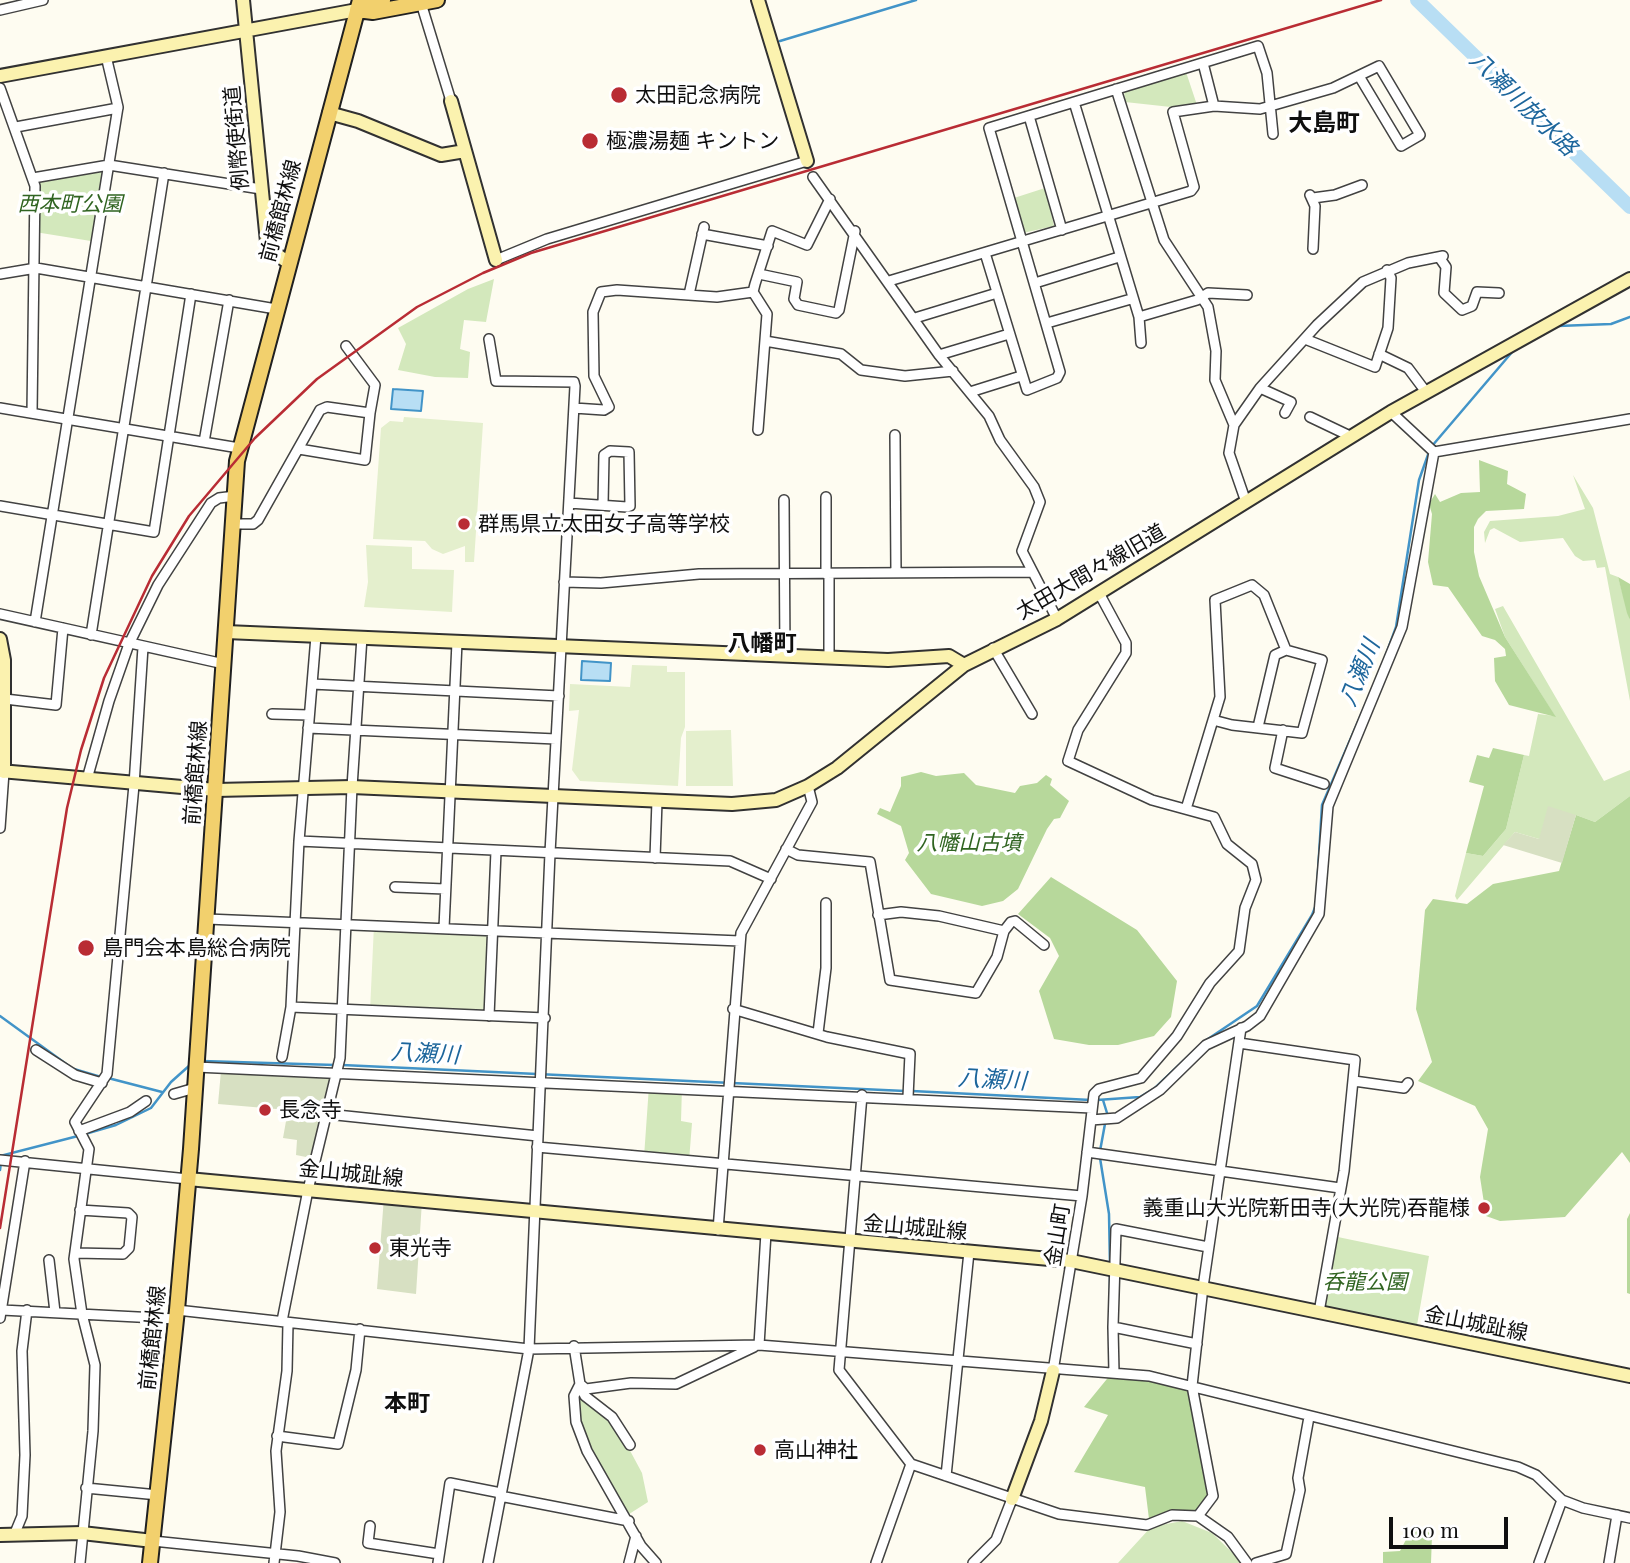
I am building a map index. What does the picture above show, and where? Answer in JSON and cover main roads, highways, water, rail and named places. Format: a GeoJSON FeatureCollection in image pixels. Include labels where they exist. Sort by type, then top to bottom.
{"type":"FeatureCollection","features":[{"type":"Feature","properties":{"kind":"main road"},"geometry":{"type":"LineString","coordinates":[[358,5],[383,0]]}},
{"type":"Feature","properties":{"kind":"main road"},"geometry":{"type":"LineString","coordinates":[[358,5],[373,12],[437,0]]}},
{"type":"Feature","properties":{"kind":"main road","name":"前橋館林線"},"geometry":{"type":"LineString","coordinates":[[150,1563],[177,1315],[188,1179],[239,449],[358,5]]}},
{"type":"Feature","properties":{"kind":"water"},"geometry":{"type":"Polygon","coordinates":[[[393,389],[423,391],[421,411],[391,409],[393,389]]]}},
{"type":"Feature","properties":{"kind":"water"},"geometry":{"type":"Polygon","coordinates":[[[582,661],[611,663],[610,681],[581,680],[582,661]]]}},
{"type":"Feature","properties":{"kind":"waterway"},"geometry":{"type":"LineString","coordinates":[[780,41],[916,0]]}},
{"type":"Feature","properties":{"kind":"waterway","name":"八瀬川放水路"},"geometry":{"type":"LineString","coordinates":[[1417,0],[1630,207]]}},
{"type":"Feature","properties":{"kind":"waterway","name":"八瀬川"},"geometry":{"type":"LineString","coordinates":[[1558,326],[1611,324],[1630,317]]}},
{"type":"Feature","properties":{"kind":"waterway","name":"八瀬川"},"geometry":{"type":"LineString","coordinates":[[1432,446],[1513,351]]}},
{"type":"Feature","properties":{"kind":"waterway","name":"八瀬川"},"geometry":{"type":"LineString","coordinates":[[1383,663],[1396,627],[1419,480],[1429,452]]}},
{"type":"Feature","properties":{"kind":"waterway","name":"八瀬川"},"geometry":{"type":"LineString","coordinates":[[1205,1041],[1257,1006],[1312,915],[1316,905],[1322,805],[1367,701]]}},
{"type":"Feature","properties":{"kind":"waterway"},"geometry":{"type":"LineString","coordinates":[[0,1016],[69,1066]]}},
{"type":"Feature","properties":{"kind":"waterway","name":"八瀬川"},"geometry":{"type":"LineString","coordinates":[[1097,1100],[1140,1097],[1155,1088],[1198,1047]]}},
{"type":"Feature","properties":{"kind":"waterway","name":"八瀬川"},"geometry":{"type":"LineString","coordinates":[[202,1061],[335,1065]]}},
{"type":"Feature","properties":{"kind":"waterway","name":"八瀬川"},"geometry":{"type":"LineString","coordinates":[[85,1134],[116,1125],[151,1108],[171,1082],[190,1065]]}},
{"type":"Feature","properties":{"kind":"waterway","name":"八瀬川"},"geometry":{"type":"LineString","coordinates":[[342,1065],[905,1091]]}},
{"type":"Feature","properties":{"kind":"waterway"},"geometry":{"type":"LineString","coordinates":[[74,1069],[101,1077]]}},
{"type":"Feature","properties":{"kind":"waterway"},"geometry":{"type":"LineString","coordinates":[[108,1078],[162,1092]]}},
{"type":"Feature","properties":{"kind":"waterway","name":"八瀬川"},"geometry":{"type":"LineString","coordinates":[[912,1091],[1091,1100]]}},
{"type":"Feature","properties":{"kind":"waterway"},"geometry":{"type":"LineString","coordinates":[[1100,1151],[1107,1113],[1103,1100]]}},
{"type":"Feature","properties":{"kind":"waterway","name":"八瀬川"},"geometry":{"type":"LineString","coordinates":[[0,1156],[78,1136]]}},
{"type":"Feature","properties":{"kind":"waterway"},"geometry":{"type":"LineString","coordinates":[[1100,1158],[1109,1214],[1110,1266]]}},
{"type":"Feature","properties":{"kind":"waterway","name":"八瀬川"},"geometry":{"type":"LineString","coordinates":[[0,1170],[1,1162]]}},
{"type":"Feature","properties":{"kind":"waterway"},"geometry":{"type":"LineString","coordinates":[[1110,1273],[1110,1290]]}},
{"type":"Feature","properties":{"kind":"railway"},"geometry":{"type":"LineString","coordinates":[[0,1228],[67,808],[81,750],[104,678],[152,576],[189,516],[255,438],[317,379],[417,307],[483,273],[531,253],[1381,0]]}},
{"type":"Feature","properties":{"kind":"place","name":"太田記念病院"},"geometry":{"type":"Point","coordinates":[619,95]}},
{"type":"Feature","properties":{"kind":"place","name":"極濃湯麺 キントン"},"geometry":{"type":"Point","coordinates":[590,141]}},
{"type":"Feature","properties":{"kind":"place","name":"群馬県立太田女子高等学校"},"geometry":{"type":"Point","coordinates":[464,524]}},
{"type":"Feature","properties":{"kind":"place","name":"島門会本島総合病院"},"geometry":{"type":"Point","coordinates":[86,948]}},
{"type":"Feature","properties":{"kind":"place","name":"長念寺"},"geometry":{"type":"Point","coordinates":[265,1110]}},
{"type":"Feature","properties":{"kind":"place","name":"義重山大光院新田寺(大光院)吞龍様"},"geometry":{"type":"Point","coordinates":[1484,1208]}},
{"type":"Feature","properties":{"kind":"place","name":"東光寺"},"geometry":{"type":"Point","coordinates":[375,1248]}},
{"type":"Feature","properties":{"kind":"place","name":"高山神社"},"geometry":{"type":"Point","coordinates":[760,1450]}},
{"type":"Feature","properties":{"kind":"district","name":"大島町"},"geometry":{"type":"Point","coordinates":[1324,124]}},
{"type":"Feature","properties":{"kind":"district","name":"八幡町"},"geometry":{"type":"Point","coordinates":[762,644]}},
{"type":"Feature","properties":{"kind":"district","name":"本町"},"geometry":{"type":"Point","coordinates":[407,1404]}},
{"type":"Feature","properties":{"kind":"park label","name":"西本町公園"},"geometry":{"type":"Point","coordinates":[70,204]}},
{"type":"Feature","properties":{"kind":"park label","name":"八幡山古墳"},"geometry":{"type":"Point","coordinates":[969,843]}},
{"type":"Feature","properties":{"kind":"park label","name":"呑龍公園"},"geometry":{"type":"Point","coordinates":[1365,1282]}}]}
